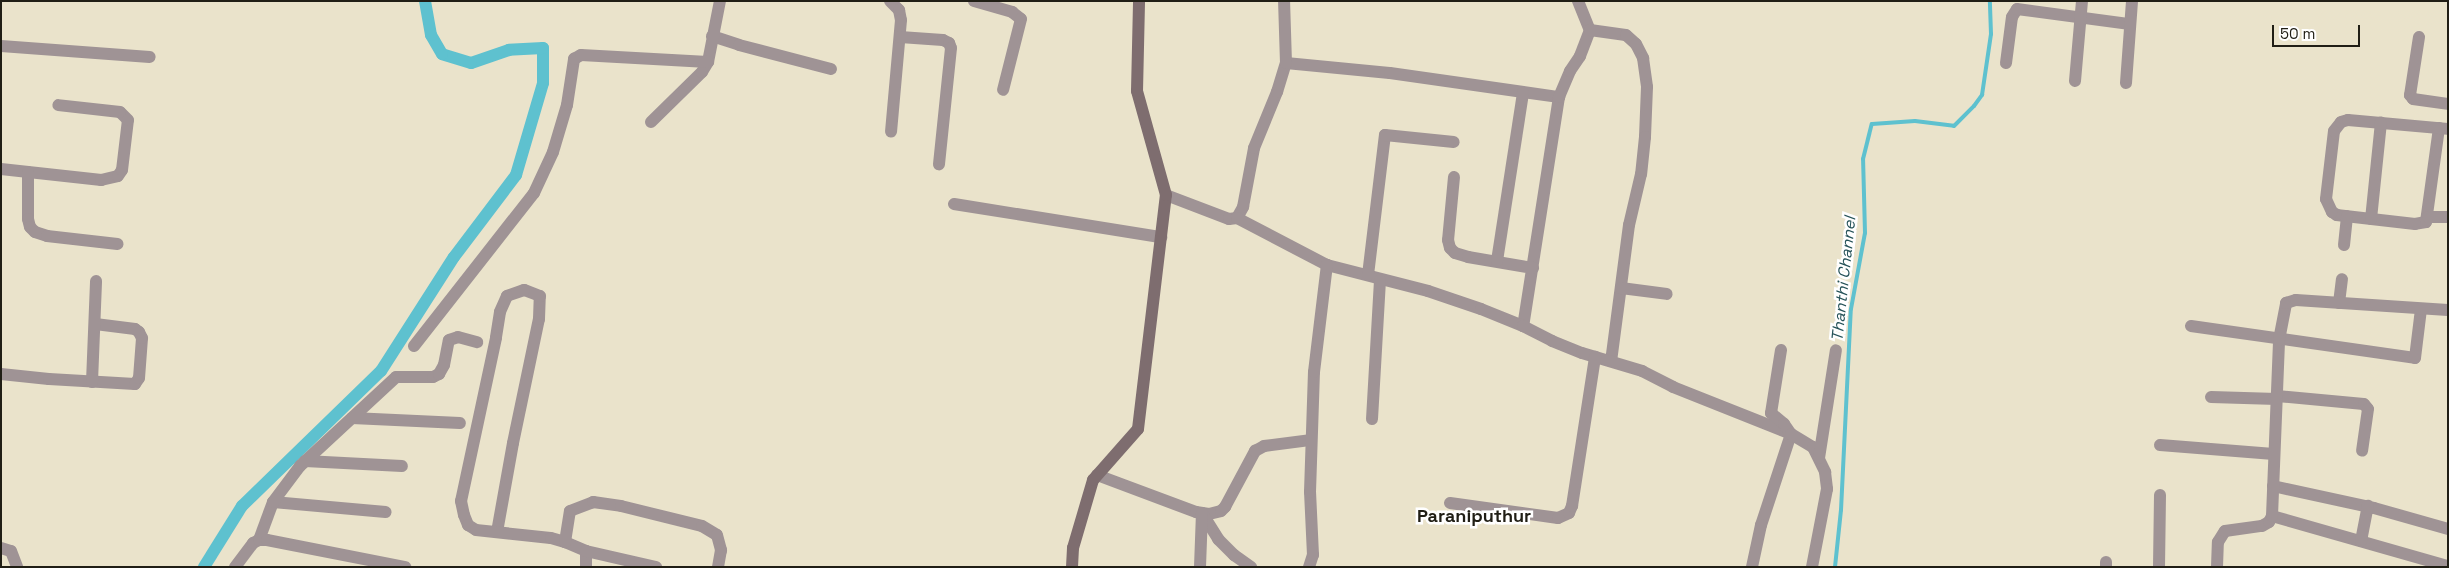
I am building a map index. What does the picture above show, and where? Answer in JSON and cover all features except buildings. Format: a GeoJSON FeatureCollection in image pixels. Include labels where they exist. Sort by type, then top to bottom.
{"type":"FeatureCollection","features":[{"type":"Feature","properties":{"kind":"street"},"geometry":{"type":"LineString","coordinates":[[650,122],[702,72],[708,62],[720,1]]}},
{"type":"Feature","properties":{"kind":"street"},"geometry":{"type":"LineString","coordinates":[[890,1],[898,10],[900,37],[891,132]]}},
{"type":"Feature","properties":{"kind":"street"},"geometry":{"type":"LineString","coordinates":[[974,1],[1012,12],[1021,19],[1003,90]]}},
{"type":"Feature","properties":{"kind":"street"},"geometry":{"type":"LineString","coordinates":[[1072,567],[1073,548],[1093,480],[1138,429],[1166,195],[1137,92],[1139,1]]}},
{"type":"Feature","properties":{"kind":"street"},"geometry":{"type":"LineString","coordinates":[[1237,218],[1242,207],[1254,148],[1277,92],[1286,63],[1284,1]]}},
{"type":"Feature","properties":{"kind":"street"},"geometry":{"type":"LineString","coordinates":[[1523,326],[1559,97],[1570,71],[1580,56],[1590,30],[1578,1]]}},
{"type":"Feature","properties":{"kind":"street"},"geometry":{"type":"LineString","coordinates":[[2075,80],[2082,1]]}},
{"type":"Feature","properties":{"kind":"street"},"geometry":{"type":"LineString","coordinates":[[2126,83],[2132,1]]}},
{"type":"Feature","properties":{"kind":"street"},"geometry":{"type":"LineString","coordinates":[[2006,63],[2012,16],[2016,10],[2030,5],[2080,17],[2130,24]]}},
{"type":"Feature","properties":{"kind":"street"},"geometry":{"type":"LineString","coordinates":[[1590,30],[1626,35],[1636,44],[1643,58],[1647,87],[1641,174],[1629,225],[1611,362]]}},
{"type":"Feature","properties":{"kind":"street"},"geometry":{"type":"LineString","coordinates":[[712,36],[831,69]]}},
{"type":"Feature","properties":{"kind":"street"},"geometry":{"type":"LineString","coordinates":[[900,37],[943,40],[949,43],[951,48],[939,164]]}},
{"type":"Feature","properties":{"kind":"street"},"geometry":{"type":"LineString","coordinates":[[2419,37],[2410,95],[2413,99],[2448,104]]}},
{"type":"Feature","properties":{"kind":"street"},"geometry":{"type":"LineString","coordinates":[[1,46],[150,57]]}},
{"type":"Feature","properties":{"kind":"street"},"geometry":{"type":"LineString","coordinates":[[414,346],[534,193],[554,152],[567,105],[574,59],[580,55],[708,62]]}},
{"type":"Feature","properties":{"kind":"street"},"geometry":{"type":"LineString","coordinates":[[1286,63],[1390,72],[1559,97]]}},
{"type":"Feature","properties":{"kind":"street"},"geometry":{"type":"LineString","coordinates":[[1496,261],[1523,93]]}},
{"type":"Feature","properties":{"kind":"street"},"geometry":{"type":"LineString","coordinates":[[1,168],[101,180],[118,176],[122,170],[130,124],[124,115],[120,112],[58,105]]}},
{"type":"Feature","properties":{"kind":"street"},"geometry":{"type":"LineString","coordinates":[[2348,120],[2443,128],[2426,222],[2415,224],[2347,216],[2332,212],[2326,200],[2334,131],[2341,122],[2348,120]]}},
{"type":"Feature","properties":{"kind":"street"},"geometry":{"type":"LineString","coordinates":[[2371,219],[2381,123]]}},
{"type":"Feature","properties":{"kind":"street"},"geometry":{"type":"LineString","coordinates":[[1368,275],[1385,135],[1454,142]]}},
{"type":"Feature","properties":{"kind":"street"},"geometry":{"type":"LineString","coordinates":[[28,172],[28,219],[30,227],[35,232],[47,236],[118,244]]}},
{"type":"Feature","properties":{"kind":"street"},"geometry":{"type":"LineString","coordinates":[[1454,177],[1448,240],[1450,248],[1455,253],[1468,257],[1533,268]]}},
{"type":"Feature","properties":{"kind":"street"},"geometry":{"type":"LineString","coordinates":[[1166,195],[1229,219],[1237,218],[1328,265],[1428,291],[1523,326],[1552,341],[1595,357],[1642,371],[1673,387],[1791,434],[1812,447],[1819,458],[1828,489],[1812,567]]}},
{"type":"Feature","properties":{"kind":"street"},"geometry":{"type":"LineString","coordinates":[[954,204],[1161,237]]}},
{"type":"Feature","properties":{"kind":"street"},"geometry":{"type":"LineString","coordinates":[[2344,245],[2347,216]]}},
{"type":"Feature","properties":{"kind":"street"},"geometry":{"type":"LineString","coordinates":[[2428,217],[2448,217]]}},
{"type":"Feature","properties":{"kind":"street"},"geometry":{"type":"LineString","coordinates":[[1309,567],[1313,554],[1310,440],[1314,372],[1328,265]]}},
{"type":"Feature","properties":{"kind":"street"},"geometry":{"type":"LineString","coordinates":[[2339,303],[2342,279]]}},
{"type":"Feature","properties":{"kind":"street"},"geometry":{"type":"LineString","coordinates":[[1372,419],[1380,280]]}},
{"type":"Feature","properties":{"kind":"street"},"geometry":{"type":"LineString","coordinates":[[92,382],[96,281]]}},
{"type":"Feature","properties":{"kind":"street"},"geometry":{"type":"LineString","coordinates":[[1621,288],[1667,294]]}},
{"type":"Feature","properties":{"kind":"street"},"geometry":{"type":"LineString","coordinates":[[497,532],[513,443],[539,319],[540,296],[524,290],[507,296],[500,312],[461,501],[468,525],[476,530],[565,542],[586,551],[656,567]]}},
{"type":"Feature","properties":{"kind":"street"},"geometry":{"type":"LineString","coordinates":[[2217,567],[2218,542],[2225,531],[2262,526],[2270,522],[2272,516],[2279,340],[2284,308],[2290,301],[2448,310]]}},
{"type":"Feature","properties":{"kind":"street"},"geometry":{"type":"LineString","coordinates":[[2191,326],[2415,358],[2421,309]]}},
{"type":"Feature","properties":{"kind":"street"},"geometry":{"type":"LineString","coordinates":[[1,374],[135,384],[139,378],[142,338],[135,329],[95,324]]}},
{"type":"Feature","properties":{"kind":"street"},"geometry":{"type":"LineString","coordinates":[[259,540],[273,502],[305,460],[396,377],[426,378],[439,374],[444,365],[449,340],[458,337],[477,342]]}},
{"type":"Feature","properties":{"kind":"street"},"geometry":{"type":"LineString","coordinates":[[1781,350],[1771,413],[1784,424],[1791,434]]}},
{"type":"Feature","properties":{"kind":"street"},"geometry":{"type":"LineString","coordinates":[[1819,458],[1836,350]]}},
{"type":"Feature","properties":{"kind":"street"},"geometry":{"type":"LineString","coordinates":[[1450,503],[1558,518],[1569,513],[1572,506],[1595,357]]}},
{"type":"Feature","properties":{"kind":"street"},"geometry":{"type":"LineString","coordinates":[[2211,397],[2277,397],[2364,404],[2368,409],[2362,451]]}},
{"type":"Feature","properties":{"kind":"street"},"geometry":{"type":"LineString","coordinates":[[352,418],[460,423]]}},
{"type":"Feature","properties":{"kind":"street"},"geometry":{"type":"LineString","coordinates":[[1752,567],[1761,525],[1791,434]]}},
{"type":"Feature","properties":{"kind":"street"},"geometry":{"type":"LineString","coordinates":[[1097,475],[1209,514],[1221,511],[1225,507],[1255,451],[1264,446],[1310,440]]}},
{"type":"Feature","properties":{"kind":"street"},"geometry":{"type":"LineString","coordinates":[[2160,445],[2274,454]]}},
{"type":"Feature","properties":{"kind":"street"},"geometry":{"type":"LineString","coordinates":[[305,460],[402,466]]}},
{"type":"Feature","properties":{"kind":"street"},"geometry":{"type":"LineString","coordinates":[[2273,486],[2368,506],[2448,529]]}},
{"type":"Feature","properties":{"kind":"street"},"geometry":{"type":"LineString","coordinates":[[2159,567],[2160,495]]}},
{"type":"Feature","properties":{"kind":"street"},"geometry":{"type":"LineString","coordinates":[[273,502],[386,512]]}},
{"type":"Feature","properties":{"kind":"street"},"geometry":{"type":"LineString","coordinates":[[565,542],[570,511],[580,505],[593,502],[621,506],[702,526],[716,535],[721,550],[718,567]]}},
{"type":"Feature","properties":{"kind":"street"},"geometry":{"type":"LineString","coordinates":[[2361,541],[2368,506]]}},
{"type":"Feature","properties":{"kind":"street"},"geometry":{"type":"LineString","coordinates":[[1200,567],[1202,513]]}},
{"type":"Feature","properties":{"kind":"street"},"geometry":{"type":"LineString","coordinates":[[1202,513],[1218,539],[1234,556],[1251,567]]}},
{"type":"Feature","properties":{"kind":"street"},"geometry":{"type":"LineString","coordinates":[[2272,516],[2448,566]]}},
{"type":"Feature","properties":{"kind":"street"},"geometry":{"type":"LineString","coordinates":[[235,567],[253,543],[259,540],[405,567]]}},
{"type":"Feature","properties":{"kind":"street"},"geometry":{"type":"LineString","coordinates":[[1,548],[11,551],[17,567]]}},
{"type":"Feature","properties":{"kind":"street"},"geometry":{"type":"LineString","coordinates":[[586,551],[586,567]]}},
{"type":"Feature","properties":{"kind":"waterway"},"geometry":{"type":"LineString","coordinates":[[204,567],[242,506],[381,371],[454,257],[516,175],[543,83],[543,48],[509,50],[471,63],[442,54],[431,35],[425,1]]}},
{"type":"Feature","properties":{"kind":"waterway","name":"Thanthi Channel"},"geometry":{"type":"LineString","coordinates":[[1835,567],[1841,510],[1851,309],[1865,233],[1863,159],[1872,124],[1915,121],[1954,126],[1974,106],[1982,95],[1991,34],[1990,1]]}},
{"type":"Feature","properties":{"kind":"district","name":"Paraniputhur"},"geometry":{"type":"Point","coordinates":[1474,516]}}]}
